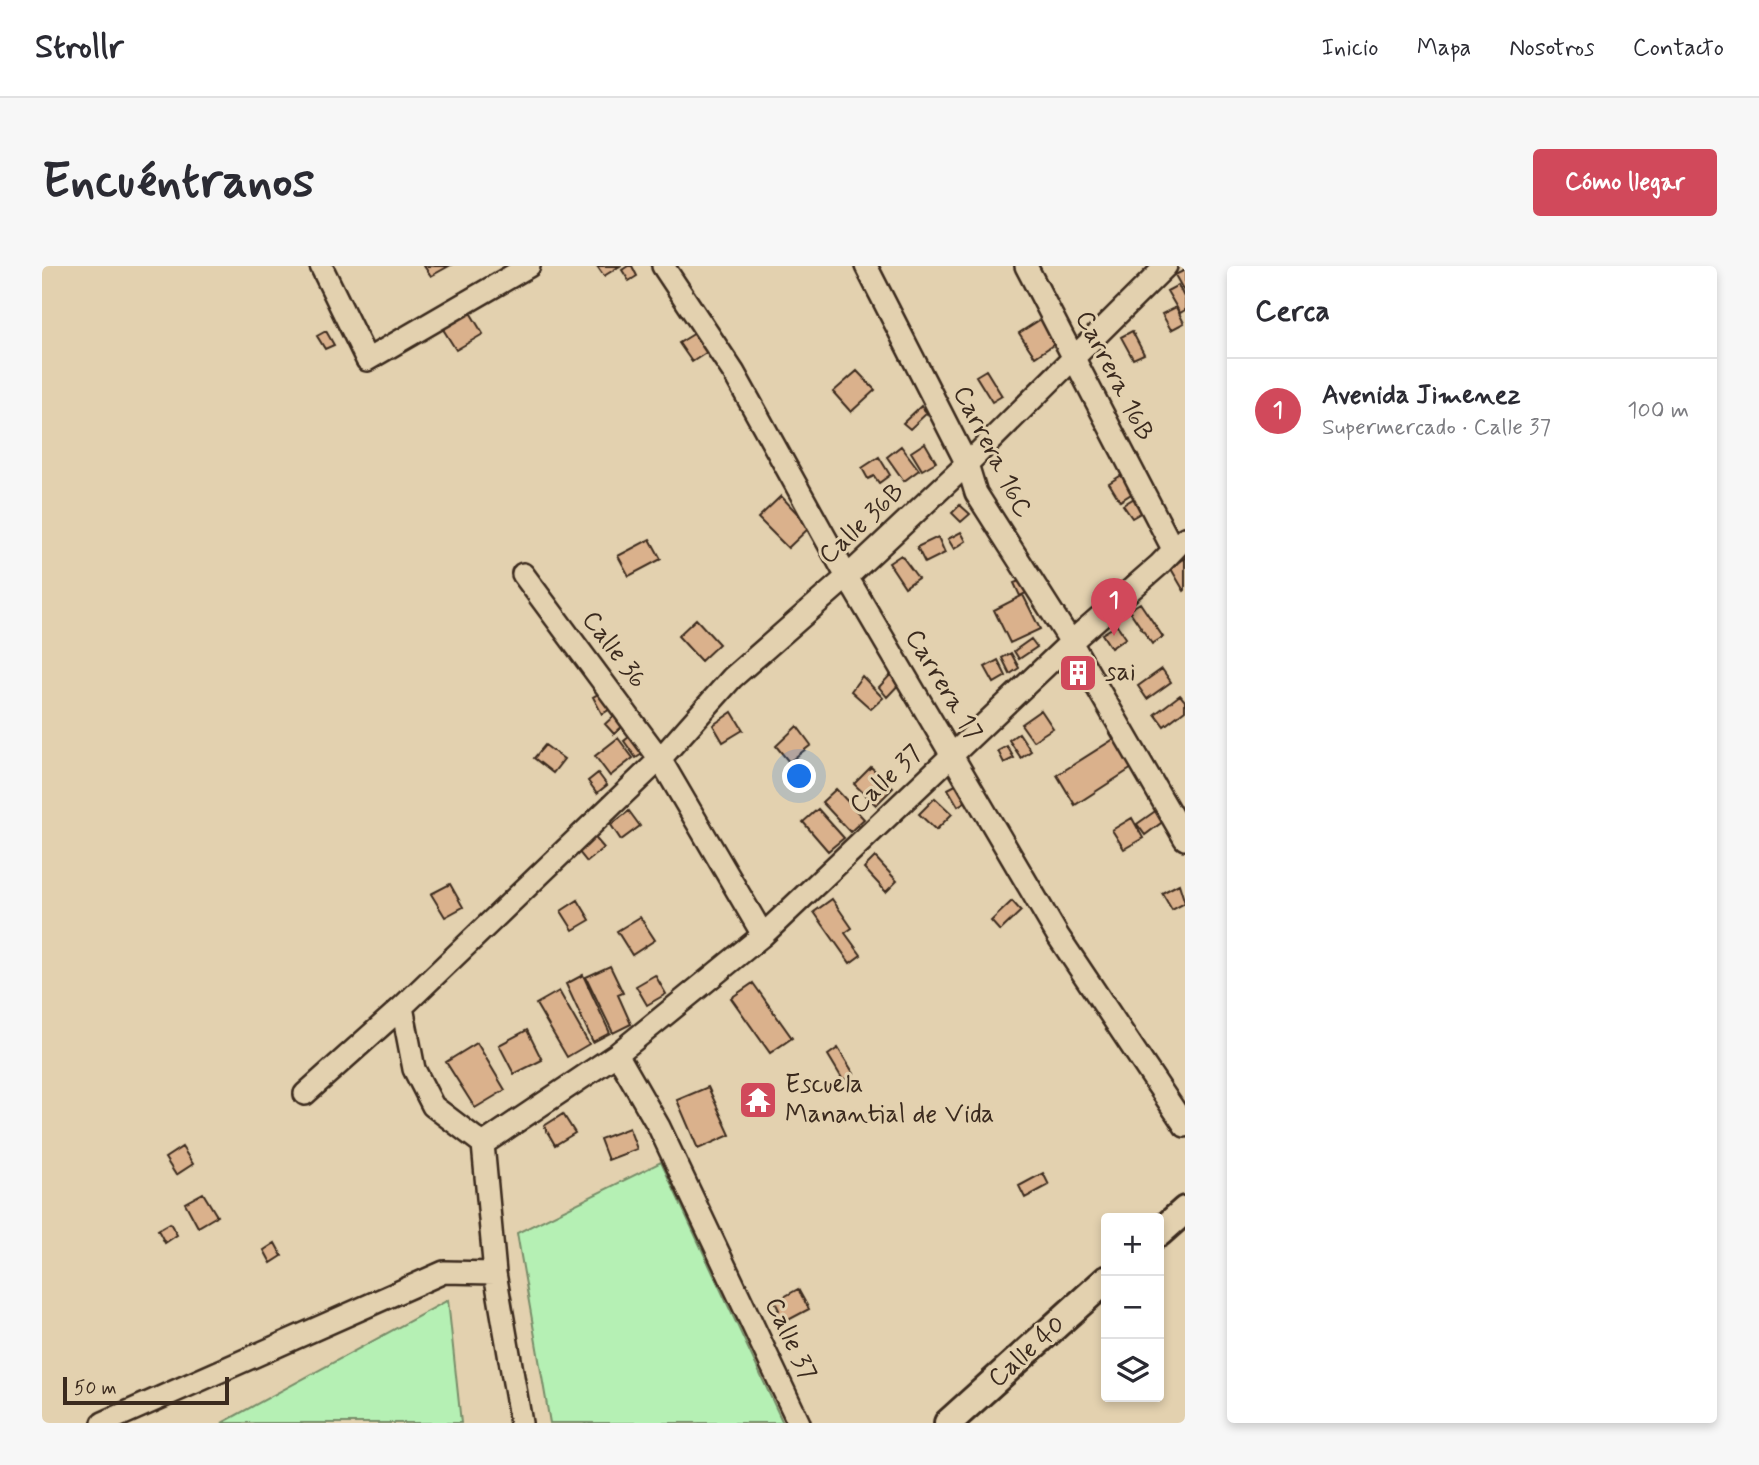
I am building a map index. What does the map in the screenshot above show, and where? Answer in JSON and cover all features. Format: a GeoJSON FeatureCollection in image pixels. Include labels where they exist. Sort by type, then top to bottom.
{"type":"FeatureCollection","features":[{"type":"Feature","properties":{"kind":"street"},"geometry":{"type":"LineString","coordinates":[[321,266],[367,360],[499,274],[529,266]]}},
{"type":"Feature","properties":{"kind":"street","name":"Carrera 17"},"geometry":{"type":"LineString","coordinates":[[663,266],[734,373],[847,577],[1058,936],[1185,1126]]}},
{"type":"Feature","properties":{"kind":"street","name":"Carrera 16C"},"geometry":{"type":"LineString","coordinates":[[866,266],[967,464],[976,493],[1071,642],[1185,839]]}},
{"type":"Feature","properties":{"kind":"street","name":"Carrera 16B"},"geometry":{"type":"LineString","coordinates":[[1026,266],[1073,357],[1179,544]]}},
{"type":"Feature","properties":{"kind":"street","name":"Calle 36B"},"geometry":{"type":"LineString","coordinates":[[305,1094],[402,1007],[660,759],[732,678],[847,577],[967,464],[1166,266]]}},
{"type":"Feature","properties":{"kind":"street","name":"Calle 37"},"geometry":{"type":"LineString","coordinates":[[483,1144],[617,1054],[762,935],[1071,642],[1159,565],[1179,544]]}},
{"type":"Feature","properties":{"kind":"street","name":"Calle 36"},"geometry":{"type":"LineString","coordinates":[[523,574],[660,759],[762,935]]}},
{"type":"Feature","properties":{"kind":"street"},"geometry":{"type":"LineString","coordinates":[[402,1007],[414,1069],[433,1106],[483,1144],[495,1273],[521,1423]]}},
{"type":"Feature","properties":{"kind":"street","name":"Calle 37"},"geometry":{"type":"LineString","coordinates":[[617,1054],[659,1127],[799,1423]]}},
{"type":"Feature","properties":{"kind":"street"},"geometry":{"type":"LineString","coordinates":[[1164,1228],[1185,1209]]}},
{"type":"Feature","properties":{"kind":"street"},"geometry":{"type":"LineString","coordinates":[[103,1423],[443,1272],[495,1273]]}},
{"type":"Feature","properties":{"kind":"street","name":"Calle 40"},"geometry":{"type":"LineString","coordinates":[[948,1423],[1101,1285]]}},
{"type":"Feature","properties":{"kind":"green space"},"geometry":{"type":"Polygon","coordinates":[[[661,1162],[783,1423],[550,1423],[517,1233],[661,1162]]]}},
{"type":"Feature","properties":{"kind":"green space"},"geometry":{"type":"Polygon","coordinates":[[[448,1300],[461,1423],[222,1423],[448,1300]]]}},
{"type":"Feature","properties":{"kind":"building"},"geometry":{"type":"Polygon","coordinates":[[[424,266],[449,266],[431,276],[424,266]]]}},
{"type":"Feature","properties":{"kind":"building"},"geometry":{"type":"Polygon","coordinates":[[[597,266],[620,266],[604,276],[597,266]]]}},
{"type":"Feature","properties":{"kind":"building"},"geometry":{"type":"Polygon","coordinates":[[[632,266],[637,276],[629,281],[622,270],[632,266]]]}},
{"type":"Feature","properties":{"kind":"building"},"geometry":{"type":"Polygon","coordinates":[[[1185,270],[1185,293],[1175,275],[1185,270]]]}},
{"type":"Feature","properties":{"kind":"building"},"geometry":{"type":"Polygon","coordinates":[[[1178,285],[1185,299],[1185,310],[1180,313],[1167,291],[1178,285]]]}},
{"type":"Feature","properties":{"kind":"building"},"geometry":{"type":"Polygon","coordinates":[[[1176,307],[1184,323],[1171,330],[1162,314],[1176,307]]]}},
{"type":"Feature","properties":{"kind":"building"},"geometry":{"type":"Polygon","coordinates":[[[468,309],[483,334],[456,350],[441,326],[468,309]]]}},
{"type":"Feature","properties":{"kind":"building"},"geometry":{"type":"Polygon","coordinates":[[[1041,319],[1056,343],[1035,357],[1019,333],[1041,319]]]}},
{"type":"Feature","properties":{"kind":"building"},"geometry":{"type":"Polygon","coordinates":[[[700,330],[712,349],[692,362],[679,343],[700,330]]]}},
{"type":"Feature","properties":{"kind":"building"},"geometry":{"type":"Polygon","coordinates":[[[326,331],[334,345],[325,349],[317,336],[326,331]]]}},
{"type":"Feature","properties":{"kind":"building"},"geometry":{"type":"Polygon","coordinates":[[[1132,331],[1144,354],[1133,359],[1121,337],[1132,331]]]}},
{"type":"Feature","properties":{"kind":"building"},"geometry":{"type":"Polygon","coordinates":[[[986,370],[1002,396],[992,402],[976,376],[986,370]]]}},
{"type":"Feature","properties":{"kind":"building"},"geometry":{"type":"Polygon","coordinates":[[[857,371],[875,390],[851,412],[833,392],[857,371]]]}},
{"type":"Feature","properties":{"kind":"building"},"geometry":{"type":"Polygon","coordinates":[[[921,406],[927,413],[910,429],[903,423],[921,406]]]}},
{"type":"Feature","properties":{"kind":"building"},"geometry":{"type":"Polygon","coordinates":[[[925,443],[936,462],[922,470],[911,452],[925,443]]]}},
{"type":"Feature","properties":{"kind":"building"},"geometry":{"type":"Polygon","coordinates":[[[901,446],[919,470],[904,481],[887,457],[901,446]]]}},
{"type":"Feature","properties":{"kind":"building"},"geometry":{"type":"Polygon","coordinates":[[[879,457],[890,475],[879,483],[874,476],[868,479],[862,468],[879,457]]]}},
{"type":"Feature","properties":{"kind":"building"},"geometry":{"type":"Polygon","coordinates":[[[1125,473],[1136,491],[1120,501],[1109,483],[1125,473]]]}},
{"type":"Feature","properties":{"kind":"building"},"geometry":{"type":"Polygon","coordinates":[[[781,496],[810,527],[788,548],[758,518],[781,496]]]}},
{"type":"Feature","properties":{"kind":"building"},"geometry":{"type":"Polygon","coordinates":[[[1136,497],[1144,511],[1132,518],[1123,505],[1136,497]]]}},
{"type":"Feature","properties":{"kind":"building"},"geometry":{"type":"Polygon","coordinates":[[[960,505],[970,514],[961,522],[952,513],[960,505]]]}},
{"type":"Feature","properties":{"kind":"building"},"geometry":{"type":"Polygon","coordinates":[[[961,532],[966,541],[954,549],[948,539],[961,532]]]}},
{"type":"Feature","properties":{"kind":"building"},"geometry":{"type":"Polygon","coordinates":[[[938,537],[945,553],[925,563],[917,547],[938,537]]]}},
{"type":"Feature","properties":{"kind":"building"},"geometry":{"type":"Polygon","coordinates":[[[650,539],[661,559],[629,576],[618,556],[650,539]]]}},
{"type":"Feature","properties":{"kind":"building"},"geometry":{"type":"Polygon","coordinates":[[[901,555],[918,578],[905,587],[889,563],[901,555]]]}},
{"type":"Feature","properties":{"kind":"building"},"geometry":{"type":"Polygon","coordinates":[[[1185,558],[1185,590],[1184,591],[1170,567],[1185,558]]]}},
{"type":"Feature","properties":{"kind":"building"},"geometry":{"type":"Polygon","coordinates":[[[1022,580],[1028,592],[1020,596],[1014,583],[1022,580]]]}},
{"type":"Feature","properties":{"kind":"building"},"geometry":{"type":"Polygon","coordinates":[[[1023,595],[1040,629],[1010,643],[994,610],[1023,595]]]}},
{"type":"Feature","properties":{"kind":"building"},"geometry":{"type":"Polygon","coordinates":[[[1140,603],[1163,637],[1152,644],[1129,610],[1140,603]]]}},
{"type":"Feature","properties":{"kind":"building"},"geometry":{"type":"Polygon","coordinates":[[[696,619],[719,644],[701,661],[678,636],[696,619]]]}},
{"type":"Feature","properties":{"kind":"building"},"geometry":{"type":"Polygon","coordinates":[[[1117,625],[1126,638],[1111,648],[1102,634],[1117,625]]]}},
{"type":"Feature","properties":{"kind":"building"},"geometry":{"type":"Polygon","coordinates":[[[1031,639],[1037,647],[1019,659],[1014,651],[1031,639]]]}},
{"type":"Feature","properties":{"kind":"building"},"geometry":{"type":"Polygon","coordinates":[[[1011,653],[1019,668],[1010,674],[1002,658],[1011,653]]]}},
{"type":"Feature","properties":{"kind":"building","name":"sai"},"geometry":{"type":"Polygon","coordinates":[[[1078,659],[1091,678],[1078,687],[1065,668],[1078,659]]]}},
{"type":"Feature","properties":{"kind":"building"},"geometry":{"type":"Polygon","coordinates":[[[998,660],[1006,676],[994,683],[985,667],[998,660]]]}},
{"type":"Feature","properties":{"kind":"building"},"geometry":{"type":"Polygon","coordinates":[[[1162,669],[1171,682],[1147,699],[1138,686],[1162,669]]]}},
{"type":"Feature","properties":{"kind":"building"},"geometry":{"type":"Polygon","coordinates":[[[893,672],[903,680],[887,697],[879,687],[893,672]]]}},
{"type":"Feature","properties":{"kind":"building"},"geometry":{"type":"Polygon","coordinates":[[[862,676],[883,698],[871,709],[851,691],[862,676]]]}},
{"type":"Feature","properties":{"kind":"building"},"geometry":{"type":"Polygon","coordinates":[[[607,689],[617,705],[602,714],[593,697],[607,689]]]}},
{"type":"Feature","properties":{"kind":"building"},"geometry":{"type":"Polygon","coordinates":[[[1180,695],[1185,701],[1185,710],[1164,726],[1155,714],[1180,695]]]}},
{"type":"Feature","properties":{"kind":"building"},"geometry":{"type":"Polygon","coordinates":[[[1041,710],[1053,728],[1033,741],[1021,724],[1041,710]]]}},
{"type":"Feature","properties":{"kind":"building"},"geometry":{"type":"Polygon","coordinates":[[[732,712],[743,730],[723,742],[713,725],[732,712]]]}},
{"type":"Feature","properties":{"kind":"building"},"geometry":{"type":"Polygon","coordinates":[[[617,713],[626,723],[614,734],[605,724],[617,713]]]}},
{"type":"Feature","properties":{"kind":"building"},"geometry":{"type":"Polygon","coordinates":[[[797,726],[811,745],[789,762],[776,746],[797,726]]]}},
{"type":"Feature","properties":{"kind":"building"},"geometry":{"type":"Polygon","coordinates":[[[634,733],[647,751],[636,758],[624,741],[634,733]]]}},
{"type":"Feature","properties":{"kind":"building"},"geometry":{"type":"Polygon","coordinates":[[[1019,733],[1031,751],[1021,758],[1009,740],[1019,733]]]}},
{"type":"Feature","properties":{"kind":"building"},"geometry":{"type":"Polygon","coordinates":[[[618,738],[633,758],[610,776],[595,756],[618,738]]]}},
{"type":"Feature","properties":{"kind":"building"},"geometry":{"type":"Polygon","coordinates":[[[1114,739],[1132,768],[1075,805],[1057,775],[1114,739]]]}},
{"type":"Feature","properties":{"kind":"building"},"geometry":{"type":"Polygon","coordinates":[[[545,745],[564,759],[553,773],[534,758],[545,745]]]}},
{"type":"Feature","properties":{"kind":"building"},"geometry":{"type":"Polygon","coordinates":[[[1007,746],[1014,758],[1004,763],[998,751],[1007,746]]]}},
{"type":"Feature","properties":{"kind":"building"},"geometry":{"type":"Polygon","coordinates":[[[871,767],[893,788],[876,805],[854,784],[871,767]]]}},
{"type":"Feature","properties":{"kind":"building"},"geometry":{"type":"Polygon","coordinates":[[[598,773],[607,785],[597,793],[588,781],[598,773]]]}},
{"type":"Feature","properties":{"kind":"building"},"geometry":{"type":"Polygon","coordinates":[[[961,782],[971,798],[958,806],[948,789],[961,782]]]}},
{"type":"Feature","properties":{"kind":"building"},"geometry":{"type":"Polygon","coordinates":[[[836,789],[864,819],[850,832],[822,802],[836,789]]]}},
{"type":"Feature","properties":{"kind":"building"},"geometry":{"type":"Polygon","coordinates":[[[935,798],[952,814],[936,830],[919,814],[935,798]]]}},
{"type":"Feature","properties":{"kind":"building"},"geometry":{"type":"Polygon","coordinates":[[[1161,807],[1169,817],[1145,835],[1137,824],[1161,807]]]}},
{"type":"Feature","properties":{"kind":"building"},"geometry":{"type":"Polygon","coordinates":[[[818,809],[844,838],[828,851],[803,822],[818,809]]]}},
{"type":"Feature","properties":{"kind":"building"},"geometry":{"type":"Polygon","coordinates":[[[629,811],[640,826],[621,840],[611,825],[629,811]]]}},
{"type":"Feature","properties":{"kind":"building"},"geometry":{"type":"Polygon","coordinates":[[[1132,818],[1143,838],[1124,849],[1112,830],[1132,818]]]}},
{"type":"Feature","properties":{"kind":"building"},"geometry":{"type":"Polygon","coordinates":[[[591,833],[604,848],[587,862],[575,847],[591,833]]]}},
{"type":"Feature","properties":{"kind":"building"},"geometry":{"type":"Polygon","coordinates":[[[875,857],[897,881],[886,892],[864,868],[875,857]]]}},
{"type":"Feature","properties":{"kind":"building"},"geometry":{"type":"Polygon","coordinates":[[[450,884],[463,907],[445,917],[431,894],[450,884]]]}},
{"type":"Feature","properties":{"kind":"building"},"geometry":{"type":"Polygon","coordinates":[[[1179,884],[1185,903],[1172,910],[1162,893],[1179,884]]]}},
{"type":"Feature","properties":{"kind":"building"},"geometry":{"type":"Polygon","coordinates":[[[832,899],[852,928],[845,933],[861,955],[850,963],[814,912],[832,899]]]}},
{"type":"Feature","properties":{"kind":"building"},"geometry":{"type":"Polygon","coordinates":[[[578,900],[590,920],[573,930],[561,911],[578,900]]]}},
{"type":"Feature","properties":{"kind":"building"},"geometry":{"type":"Polygon","coordinates":[[[1012,901],[1021,911],[1000,931],[991,921],[1012,901]]]}},
{"type":"Feature","properties":{"kind":"building"},"geometry":{"type":"Polygon","coordinates":[[[640,917],[655,940],[632,955],[617,931],[640,917]]]}},
{"type":"Feature","properties":{"kind":"building"},"geometry":{"type":"Polygon","coordinates":[[[610,966],[623,993],[618,995],[631,1024],[613,1033],[586,977],[610,966]]]}},
{"type":"Feature","properties":{"kind":"building"},"geometry":{"type":"Polygon","coordinates":[[[583,975],[610,1033],[593,1042],[566,984],[583,975]]]}},
{"type":"Feature","properties":{"kind":"building"},"geometry":{"type":"Polygon","coordinates":[[[655,975],[666,994],[647,1005],[636,986],[655,975]]]}},
{"type":"Feature","properties":{"kind":"building"},"geometry":{"type":"Polygon","coordinates":[[[753,983],[792,1038],[770,1053],[731,998],[753,983]]]}},
{"type":"Feature","properties":{"kind":"building"},"geometry":{"type":"Polygon","coordinates":[[[559,991],[589,1044],[567,1057],[536,1004],[559,991]]]}},
{"type":"Feature","properties":{"kind":"building"},"geometry":{"type":"Polygon","coordinates":[[[527,1030],[542,1060],[514,1074],[499,1045],[527,1030]]]}},
{"type":"Feature","properties":{"kind":"building"},"geometry":{"type":"Polygon","coordinates":[[[477,1043],[505,1090],[475,1108],[446,1062],[477,1043]]]}},
{"type":"Feature","properties":{"kind":"building"},"geometry":{"type":"Polygon","coordinates":[[[838,1048],[854,1074],[843,1080],[828,1055],[838,1048]]]}},
{"type":"Feature","properties":{"kind":"building"},"geometry":{"type":"Polygon","coordinates":[[[708,1087],[730,1135],[698,1149],[677,1100],[708,1087]]]}},
{"type":"Feature","properties":{"kind":"building"},"geometry":{"type":"Polygon","coordinates":[[[563,1114],[575,1133],[555,1145],[544,1126],[563,1114]]]}},
{"type":"Feature","properties":{"kind":"building"},"geometry":{"type":"Polygon","coordinates":[[[629,1128],[637,1149],[608,1160],[600,1139],[629,1128]]]}},
{"type":"Feature","properties":{"kind":"building"},"geometry":{"type":"Polygon","coordinates":[[[182,1147],[193,1164],[176,1175],[165,1158],[182,1147]]]}},
{"type":"Feature","properties":{"kind":"building"},"geometry":{"type":"Polygon","coordinates":[[[1043,1173],[1049,1185],[1025,1198],[1019,1186],[1043,1173]]]}},
{"type":"Feature","properties":{"kind":"building"},"geometry":{"type":"Polygon","coordinates":[[[203,1193],[217,1216],[198,1227],[185,1203],[203,1193]]]}},
{"type":"Feature","properties":{"kind":"building"},"geometry":{"type":"Polygon","coordinates":[[[170,1223],[177,1235],[165,1243],[158,1230],[170,1223]]]}},
{"type":"Feature","properties":{"kind":"building"},"geometry":{"type":"Polygon","coordinates":[[[275,1243],[282,1256],[271,1263],[264,1250],[275,1243]]]}},
{"type":"Feature","properties":{"kind":"building"},"geometry":{"type":"Polygon","coordinates":[[[798,1289],[809,1309],[779,1325],[773,1313],[779,1310],[775,1302],[798,1289]]]}},
{"type":"Feature","properties":{"kind":"place","name":"Avenida Jimenez"},"geometry":{"type":"Point","coordinates":[1114,636]}},
{"type":"Feature","properties":{"kind":"place","name":"sai"},"geometry":{"type":"Point","coordinates":[1078,673]}},
{"type":"Feature","properties":{"kind":"place","name":"Escuela Manantial de Vida"},"geometry":{"type":"Point","coordinates":[758,1100]}}]}
